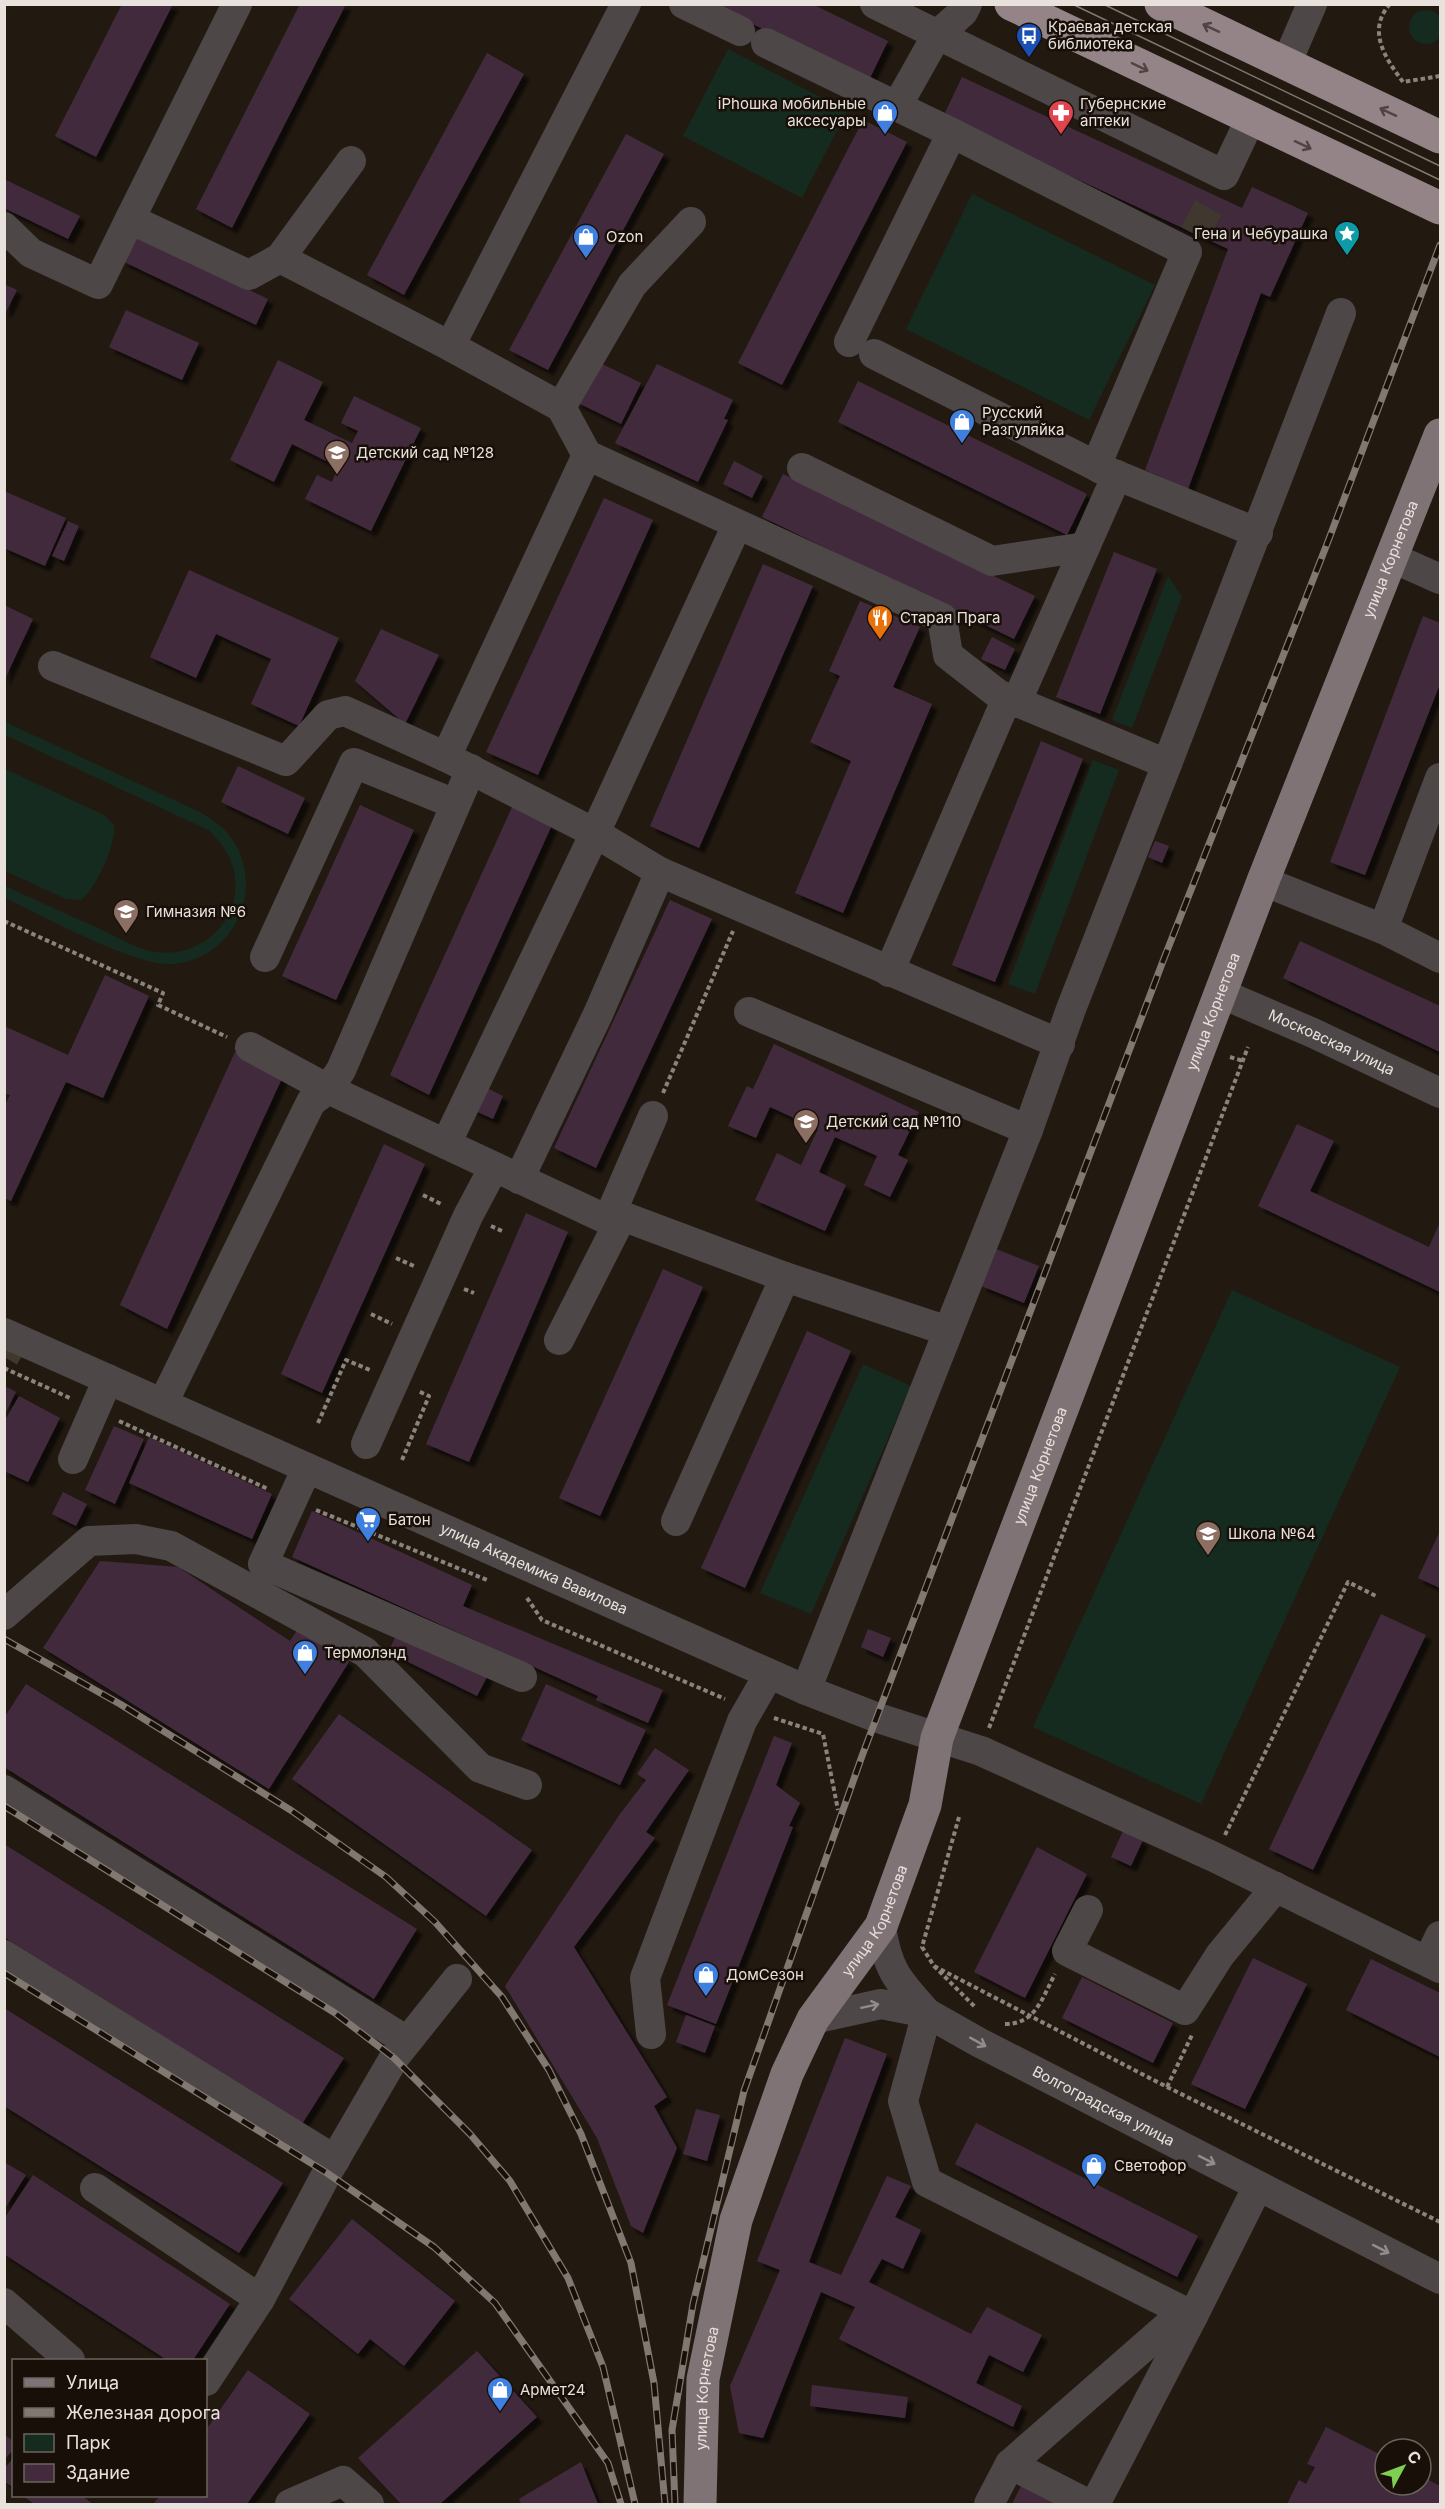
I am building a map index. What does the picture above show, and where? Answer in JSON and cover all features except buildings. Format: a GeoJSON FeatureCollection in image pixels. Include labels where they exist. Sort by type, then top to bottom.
{"type":"FeatureCollection","features":[{"type":"Feature","properties":{"kind":"highway"},"geometry":{"type":"LineString","coordinates":[[1011,4],[1250,120],[1440,208]]}},
{"type":"Feature","properties":{"kind":"highway"},"geometry":{"type":"LineString","coordinates":[[1161,4],[1440,137]]}},
{"type":"Feature","properties":{"kind":"main road","name":"улица Корнетова"},"geometry":{"type":"LineString","coordinates":[[700,2505],[703,2379],[736,2220],[787,2074],[813,2019],[881,1926],[925,1805],[937,1738],[1263,881],[1440,435]]}},
{"type":"Feature","properties":{"kind":"street"},"geometry":{"type":"LineString","coordinates":[[4,226],[31,252],[98,284],[237,4]]}},
{"type":"Feature","properties":{"kind":"street"},"geometry":{"type":"LineString","coordinates":[[450,346],[626,4]]}},
{"type":"Feature","properties":{"kind":"street"},"geometry":{"type":"LineString","coordinates":[[684,4],[952,133],[1191,243],[1107,471],[1085,547],[1011,700],[889,972]]}},
{"type":"Feature","properties":{"kind":"street"},"geometry":{"type":"LineString","coordinates":[[875,4],[1219,186],[1250,120]]}},
{"type":"Feature","properties":{"kind":"street"},"geometry":{"type":"LineString","coordinates":[[897,106],[937,35],[963,12],[967,4]]}},
{"type":"Feature","properties":{"kind":"street"},"geometry":{"type":"LineString","coordinates":[[1286,64],[1312,4]]}},
{"type":"Feature","properties":{"kind":"street"},"geometry":{"type":"LineString","coordinates":[[952,133],[862,348],[1107,471],[1258,532]]}},
{"type":"Feature","properties":{"kind":"street"},"geometry":{"type":"LineString","coordinates":[[130,219],[249,275],[280,258],[351,161]]}},
{"type":"Feature","properties":{"kind":"street"},"geometry":{"type":"LineString","coordinates":[[561,407],[632,285],[691,222]]}},
{"type":"Feature","properties":{"kind":"street"},"geometry":{"type":"LineString","coordinates":[[280,258],[450,346],[561,407],[587,455],[942,618],[948,654],[1011,700],[1167,765]]}},
{"type":"Feature","properties":{"kind":"street"},"geometry":{"type":"LineString","coordinates":[[806,1690],[1028,1130],[1341,313]]}},
{"type":"Feature","properties":{"kind":"street"},"geometry":{"type":"LineString","coordinates":[[163,1403],[311,1102],[328,1089],[341,1070],[455,804],[459,763],[587,455]]}},
{"type":"Feature","properties":{"kind":"street"},"geometry":{"type":"LineString","coordinates":[[802,468],[992,561],[1085,547]]}},
{"type":"Feature","properties":{"kind":"street"},"geometry":{"type":"LineString","coordinates":[[446,1144],[595,833],[737,525]]}},
{"type":"Feature","properties":{"kind":"street"},"geometry":{"type":"LineString","coordinates":[[1393,558],[1440,579]]}},
{"type":"Feature","properties":{"kind":"street"},"geometry":{"type":"LineString","coordinates":[[53,666],[286,761],[328,715],[345,711],[459,763],[595,833],[660,872],[1060,1044]]}},
{"type":"Feature","properties":{"kind":"street"},"geometry":{"type":"LineString","coordinates":[[265,957],[354,764],[455,804]]}},
{"type":"Feature","properties":{"kind":"street"},"geometry":{"type":"LineString","coordinates":[[1383,929],[1440,778]]}},
{"type":"Feature","properties":{"kind":"street"},"geometry":{"type":"LineString","coordinates":[[366,1444],[468,1216],[507,1173],[598,1014],[660,872]]}},
{"type":"Feature","properties":{"kind":"street"},"geometry":{"type":"LineString","coordinates":[[1263,881],[1383,929],[1440,958]]}},
{"type":"Feature","properties":{"kind":"street","name":"Московская улица"},"geometry":{"type":"LineString","coordinates":[[1220,993],[1313,1033],[1440,1093]]}},
{"type":"Feature","properties":{"kind":"street"},"geometry":{"type":"LineString","coordinates":[[749,1011],[1028,1130]]}},
{"type":"Feature","properties":{"kind":"street"},"geometry":{"type":"LineString","coordinates":[[250,1047],[328,1089],[507,1173],[615,1218],[948,1331]]}},
{"type":"Feature","properties":{"kind":"street"},"geometry":{"type":"LineString","coordinates":[[559,1340],[615,1218],[653,1116]]}},
{"type":"Feature","properties":{"kind":"street"},"geometry":{"type":"LineString","coordinates":[[676,1521],[785,1277]]}},
{"type":"Feature","properties":{"kind":"street","name":"улица Академика Вавилова"},"geometry":{"type":"LineString","coordinates":[[4,1333],[769,1674],[937,1738],[981,1751],[1276,1887],[1436,1955]]}},
{"type":"Feature","properties":{"kind":"street"},"geometry":{"type":"LineString","coordinates":[[73,1459],[108,1379]]}},
{"type":"Feature","properties":{"kind":"street"},"geometry":{"type":"LineString","coordinates":[[307,1468],[263,1564],[522,1677]]}},
{"type":"Feature","properties":{"kind":"street"},"geometry":{"type":"LineString","coordinates":[[4,1615],[89,1541],[136,1539],[171,1546],[365,1652],[480,1768],[526,1785]]}},
{"type":"Feature","properties":{"kind":"street"},"geometry":{"type":"LineString","coordinates":[[651,2034],[645,1978],[749,1710],[769,1674]]}},
{"type":"Feature","properties":{"kind":"street"},"geometry":{"type":"LineString","coordinates":[[4,1790],[407,2041]]}},
{"type":"Feature","properties":{"kind":"street"},"geometry":{"type":"LineString","coordinates":[[1088,1910],[1067,1951],[1185,2010],[1220,1955],[1276,1887]]}},
{"type":"Feature","properties":{"kind":"street"},"geometry":{"type":"LineString","coordinates":[[881,1926],[885,1954],[897,1979],[927,2013]]}},
{"type":"Feature","properties":{"kind":"street"},"geometry":{"type":"LineString","coordinates":[[4,1955],[335,2160]]}},
{"type":"Feature","properties":{"kind":"street"},"geometry":{"type":"LineString","coordinates":[[207,2379],[260,2299],[335,2160],[394,2058],[457,1979]]}},
{"type":"Feature","properties":{"kind":"street"},"geometry":{"type":"LineString","coordinates":[[813,2019],[881,2004],[927,2013]]}},
{"type":"Feature","properties":{"kind":"street"},"geometry":{"type":"LineString","coordinates":[[927,2013],[903,2101],[927,2182],[1193,2316]]}},
{"type":"Feature","properties":{"kind":"street","name":"Волгоградская улица"},"geometry":{"type":"LineString","coordinates":[[927,2013],[1440,2279]]}},
{"type":"Feature","properties":{"kind":"street"},"geometry":{"type":"LineString","coordinates":[[1095,2505],[1258,2186]]}},
{"type":"Feature","properties":{"kind":"street"},"geometry":{"type":"LineString","coordinates":[[95,2188],[260,2299]]}},
{"type":"Feature","properties":{"kind":"street"},"geometry":{"type":"LineString","coordinates":[[4,2303],[68,2359]]}},
{"type":"Feature","properties":{"kind":"street"},"geometry":{"type":"LineString","coordinates":[[989,2505],[1010,2464],[1170,2324],[1193,2316]]}},
{"type":"Feature","properties":{"kind":"street"},"geometry":{"type":"LineString","coordinates":[[1010,2464],[1088,2505]]}},
{"type":"Feature","properties":{"kind":"street"},"geometry":{"type":"LineString","coordinates":[[290,2505],[343,2481],[369,2505]]}},
{"type":"Feature","properties":{"kind":"path"},"geometry":{"type":"LineString","coordinates":[[1386,6],[1380,23],[1378,39],[1383,54],[1403,82],[1440,76]]}},
{"type":"Feature","properties":{"kind":"path"},"geometry":{"type":"LineString","coordinates":[[653,1116],[742,909]]}},
{"type":"Feature","properties":{"kind":"path"},"geometry":{"type":"LineString","coordinates":[[4,921],[163,993],[158,1005],[250,1047]]}},
{"type":"Feature","properties":{"kind":"path"},"geometry":{"type":"LineString","coordinates":[[981,1751],[1248,1047]]}},
{"type":"Feature","properties":{"kind":"path"},"geometry":{"type":"LineString","coordinates":[[1230,1057],[1243,1061]]}},
{"type":"Feature","properties":{"kind":"path"},"geometry":{"type":"LineString","coordinates":[[318,1423],[346,1360]]}},
{"type":"Feature","properties":{"kind":"path"},"geometry":{"type":"LineString","coordinates":[[4,1368],[293,1500],[489,1581]]}},
{"type":"Feature","properties":{"kind":"path"},"geometry":{"type":"LineString","coordinates":[[402,1460],[429,1396]]}},
{"type":"Feature","properties":{"kind":"path"},"geometry":{"type":"LineString","coordinates":[[1214,1857],[1348,1582],[1378,1597]]}},
{"type":"Feature","properties":{"kind":"path"},"geometry":{"type":"LineString","coordinates":[[520,1595],[530,1599],[542,1620],[749,1710],[823,1734],[838,1810]]}},
{"type":"Feature","properties":{"kind":"path"},"geometry":{"type":"LineString","coordinates":[[959,1817],[922,1947],[934,1966],[982,2013]]}},
{"type":"Feature","properties":{"kind":"path"},"geometry":{"type":"LineString","coordinates":[[996,2023],[1018,2024],[1032,2016],[1067,1951]]}},
{"type":"Feature","properties":{"kind":"path"},"geometry":{"type":"LineString","coordinates":[[934,1966],[1167,2087],[1440,2222]]}},
{"type":"Feature","properties":{"kind":"path"},"geometry":{"type":"LineString","coordinates":[[1167,2087],[1197,2025],[1185,2010]]}},
{"type":"Feature","properties":{"kind":"green space"},"geometry":{"type":"Polygon","coordinates":[[[1426,10],[1438,15],[1443,27],[1438,39],[1426,44],[1414,39],[1409,27],[1414,15],[1426,10]]]}},
{"type":"Feature","properties":{"kind":"green space"},"geometry":{"type":"Polygon","coordinates":[[[728,49],[847,111],[802,198],[683,136],[728,49]]]}},
{"type":"Feature","properties":{"kind":"green space"},"geometry":{"type":"Polygon","coordinates":[[[972,194],[1155,285],[1089,420],[906,329],[972,194]]]}},
{"type":"Feature","properties":{"kind":"green space"},"geometry":{"type":"Polygon","coordinates":[[[1168,576],[1182,597],[1132,728],[1112,720],[1168,576]]]}},
{"type":"Feature","properties":{"kind":"green space"},"geometry":{"type":"Polygon","coordinates":[[[5,722],[200,812],[227,832],[238,849],[245,869],[246,889],[242,908],[234,926],[222,941],[207,953],[189,961],[169,964],[153,962],[87,938],[5,898],[5,886],[134,946],[168,953],[194,947],[215,933],[230,912],[234,899],[235,879],[227,852],[208,830],[5,735],[5,722]]]}},
{"type":"Feature","properties":{"kind":"green space"},"geometry":{"type":"Polygon","coordinates":[[[1093,760],[1119,770],[1035,994],[1008,984],[1093,760]]]}},
{"type":"Feature","properties":{"kind":"green space"},"geometry":{"type":"Polygon","coordinates":[[[5,769],[104,815],[114,825],[112,843],[104,866],[87,895],[81,900],[66,899],[5,871],[5,769]]]}},
{"type":"Feature","properties":{"kind":"green space"},"geometry":{"type":"Polygon","coordinates":[[[1232,1290],[1400,1367],[1201,1804],[1033,1727],[1232,1290]]]}},
{"type":"Feature","properties":{"kind":"green space"},"geometry":{"type":"Polygon","coordinates":[[[863,1364],[911,1386],[811,1614],[760,1593],[863,1364]]]}},
{"type":"Feature","properties":{"kind":"tunnel"},"geometry":{"type":"LineString","coordinates":[[1194,234],[1215,196]]}},
{"type":"Feature","properties":{"kind":"tunnel"},"geometry":{"type":"LineString","coordinates":[[4,1357],[15,1338]]}},
{"type":"Feature","properties":{"kind":"tram line"},"geometry":{"type":"LineString","coordinates":[[1072,4],[1440,180]]}},
{"type":"Feature","properties":{"kind":"tram line"},"geometry":{"type":"LineString","coordinates":[[1103,4],[1440,166]]}},
{"type":"Feature","properties":{"kind":"railway"},"geometry":{"type":"LineString","coordinates":[[675,2504],[672,2430],[693,2304],[744,2091],[862,1756],[1163,961],[1327,544],[1440,245]]}},
{"type":"Feature","properties":{"kind":"railway"},"geometry":{"type":"LineString","coordinates":[[4,1639],[120,1704],[292,1811],[386,1877],[435,1922],[502,1997],[549,2070],[581,2134],[631,2263],[654,2383],[665,2504]]}},
{"type":"Feature","properties":{"kind":"railway"},"geometry":{"type":"LineString","coordinates":[[4,1806],[335,2013],[394,2058],[470,2134],[510,2181],[568,2278],[603,2367],[635,2504]]}},
{"type":"Feature","properties":{"kind":"railway"},"geometry":{"type":"LineString","coordinates":[[4,1973],[327,2173],[434,2247],[495,2303],[608,2463],[621,2504]]}},
{"type":"Feature","properties":{"kind":"place","name":"Краевая детская библиотека"},"geometry":{"type":"Point","coordinates":[1029,59]}},
{"type":"Feature","properties":{"kind":"place","name":"iPhoшка мобильные аксесуары"},"geometry":{"type":"Point","coordinates":[885,136]}},
{"type":"Feature","properties":{"kind":"place","name":"Губернские аптеки"},"geometry":{"type":"Point","coordinates":[1061,136]}},
{"type":"Feature","properties":{"kind":"place","name":"Гена и Чебурашка"},"geometry":{"type":"Point","coordinates":[1347,257]}},
{"type":"Feature","properties":{"kind":"place","name":"Ozon"},"geometry":{"type":"Point","coordinates":[586,260]}},
{"type":"Feature","properties":{"kind":"place","name":"Русский Разгуляйка"},"geometry":{"type":"Point","coordinates":[962,445]}},
{"type":"Feature","properties":{"kind":"place","name":"Детский сад №128"},"geometry":{"type":"Point","coordinates":[337,476]}},
{"type":"Feature","properties":{"kind":"place","name":"Старая Прага"},"geometry":{"type":"Point","coordinates":[880,641]}},
{"type":"Feature","properties":{"kind":"place","name":"Гимназия №6"},"geometry":{"type":"Point","coordinates":[126,935]}},
{"type":"Feature","properties":{"kind":"place","name":"Детский сад №110"},"geometry":{"type":"Point","coordinates":[806,1145]}},
{"type":"Feature","properties":{"kind":"place","name":"Батон"},"geometry":{"type":"Point","coordinates":[368,1543]}},
{"type":"Feature","properties":{"kind":"place","name":"Школа №64"},"geometry":{"type":"Point","coordinates":[1208,1557]}},
{"type":"Feature","properties":{"kind":"place","name":"Термолэнд"},"geometry":{"type":"Point","coordinates":[305,1676]}},
{"type":"Feature","properties":{"kind":"place","name":"ДомСезон"},"geometry":{"type":"Point","coordinates":[706,1998]}},
{"type":"Feature","properties":{"kind":"place","name":"Светофор"},"geometry":{"type":"Point","coordinates":[1094,2189]}},
{"type":"Feature","properties":{"kind":"place","name":"Армет24"},"geometry":{"type":"Point","coordinates":[500,2413]}}]}
